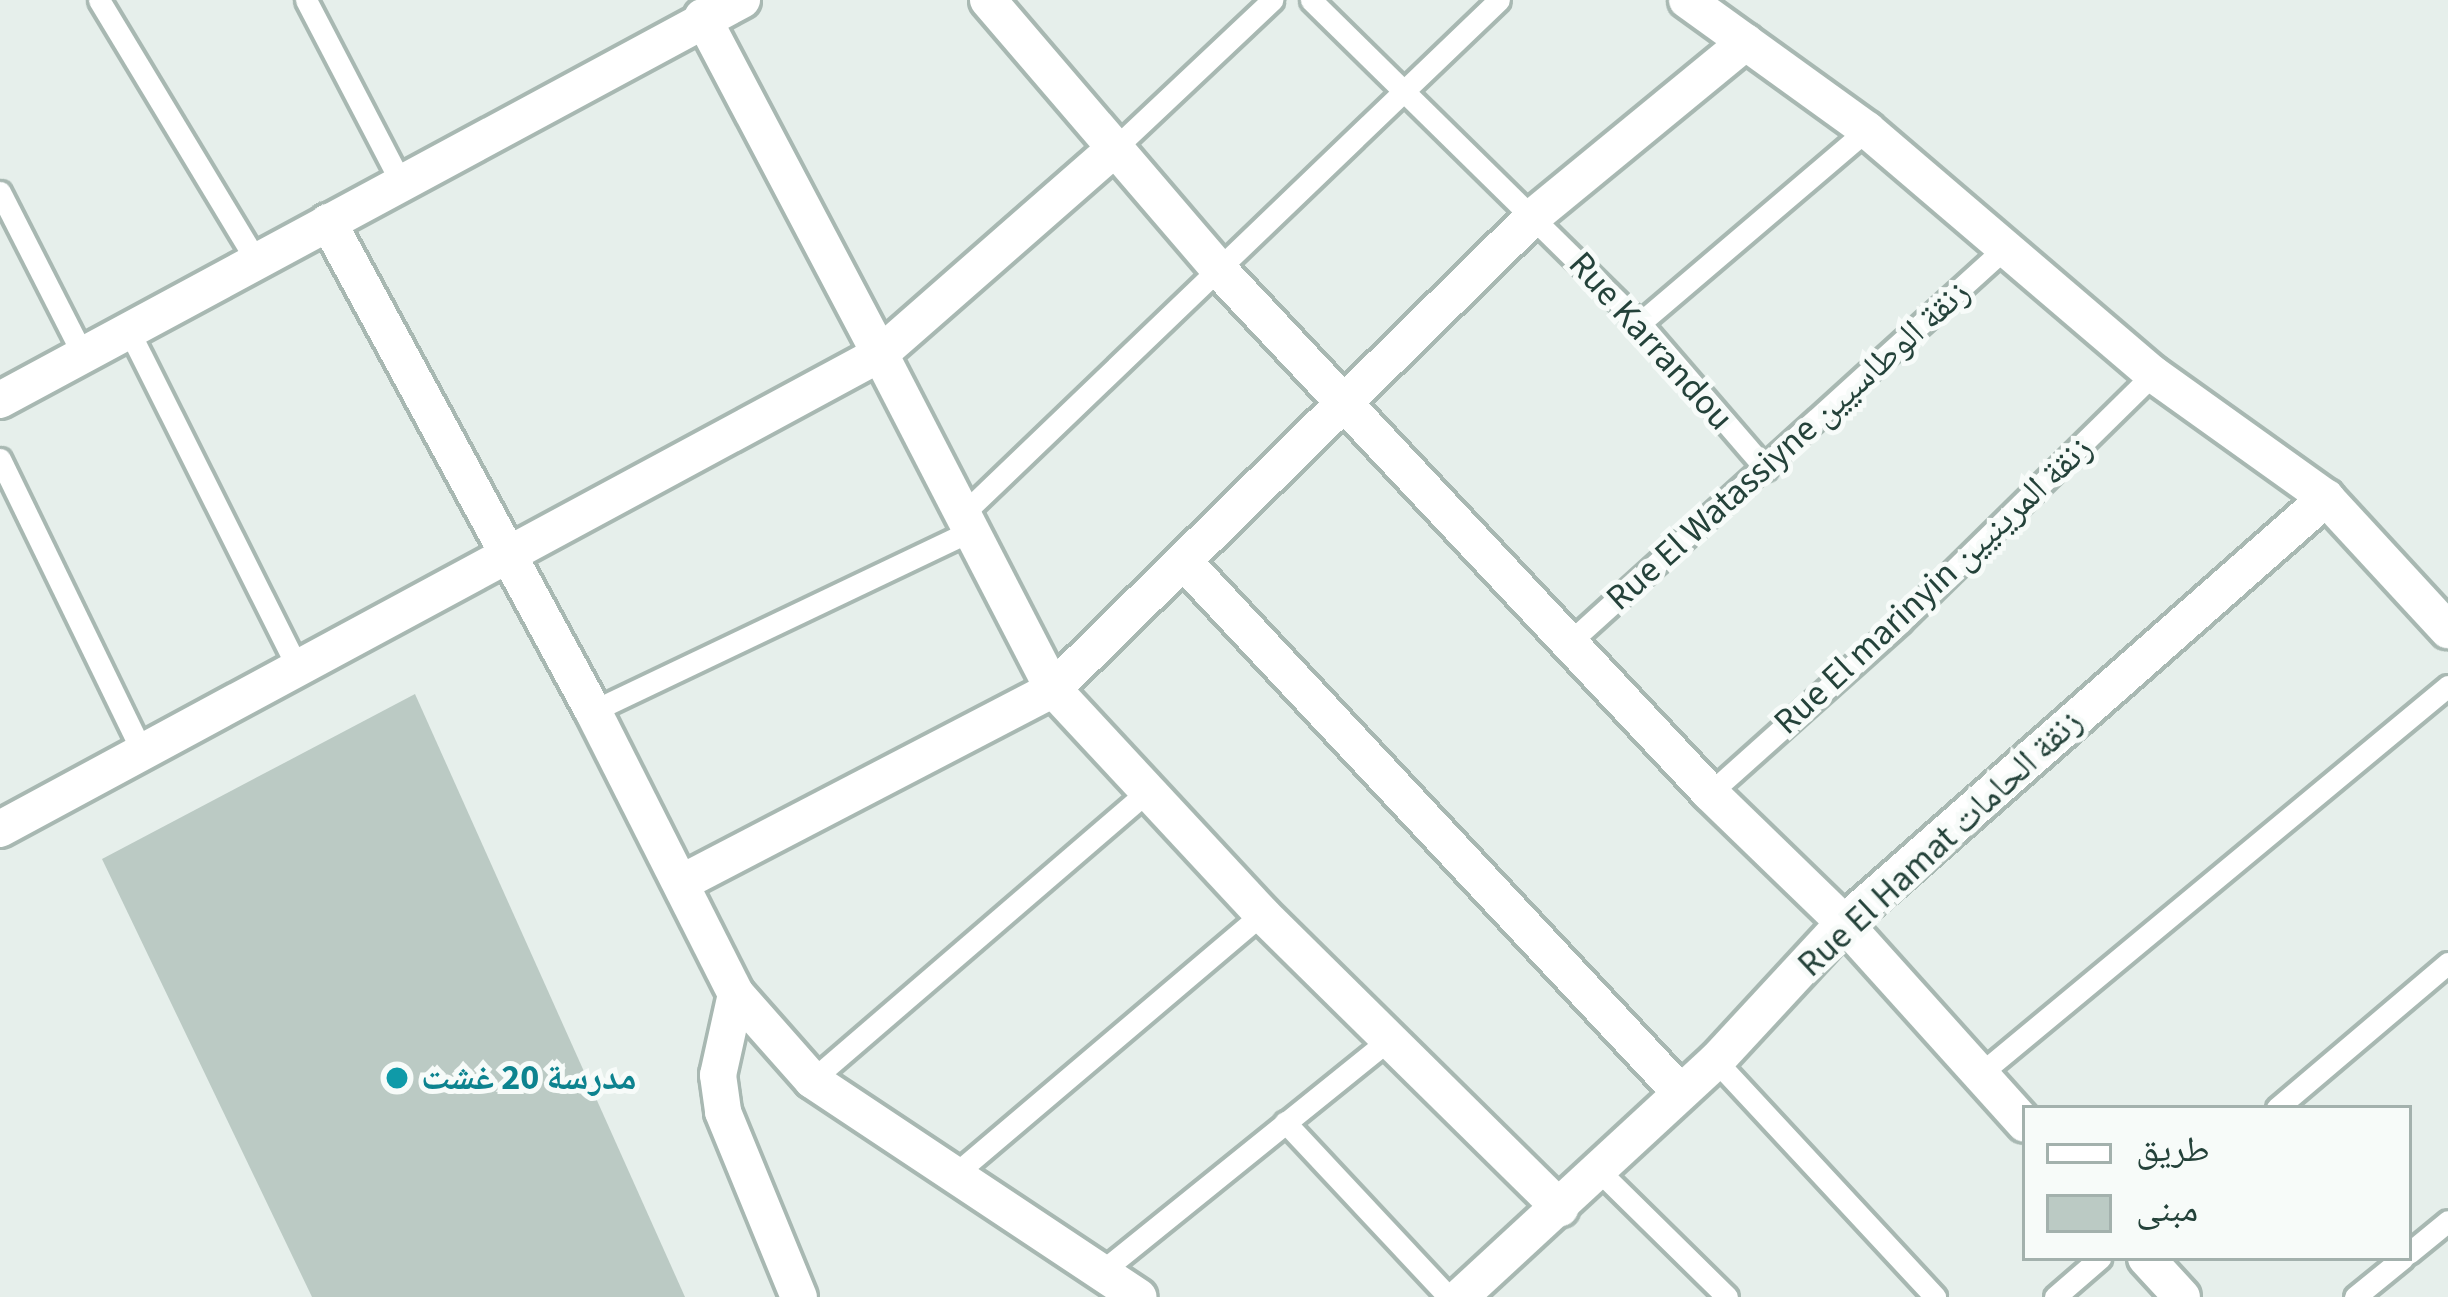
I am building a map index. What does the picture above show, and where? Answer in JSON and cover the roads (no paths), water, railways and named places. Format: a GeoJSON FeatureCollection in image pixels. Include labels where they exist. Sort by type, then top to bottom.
{"type":"FeatureCollection","features":[{"type":"Feature","properties":{"kind":"street"},"geometry":{"type":"LineString","coordinates":[[0,400],[257,262],[399,178],[742,0]]}},
{"type":"Feature","properties":{"kind":"street"},"geometry":{"type":"LineString","coordinates":[[988,0],[1221,272],[1710,793],[1844,922],[2022,1121]]}},
{"type":"Feature","properties":{"kind":"street"},"geometry":{"type":"LineString","coordinates":[[1687,0],[1868,130],[2153,374],[2326,498],[2448,630]]}},
{"type":"Feature","properties":{"kind":"street"},"geometry":{"type":"LineString","coordinates":[[702,17],[1053,689],[1145,794],[1262,914],[1392,1037],[1560,1208]]}},
{"type":"Feature","properties":{"kind":"street"},"geometry":{"type":"LineString","coordinates":[[683,882],[1053,689],[1186,564],[1344,398],[1534,216],[1746,42]]}},
{"type":"Feature","properties":{"kind":"street"},"geometry":{"type":"LineString","coordinates":[[0,829],[300,672],[880,354],[1113,150]]}},
{"type":"Feature","properties":{"kind":"street"},"geometry":{"type":"LineString","coordinates":[[328,222],[506,560],[593,711],[736,994],[812,1080],[1138,1297]]}},
{"type":"Feature","properties":{"kind":"street","name":"Rue El Hamat زنقة الحامات"},"geometry":{"type":"LineString","coordinates":[[1460,1297],[1716,1061],[1844,922],[2326,498]]}},
{"type":"Feature","properties":{"kind":"street"},"geometry":{"type":"LineString","coordinates":[[1186,564],[1680,1092]]}},
{"type":"Feature","properties":{"kind":"street"},"geometry":{"type":"LineString","coordinates":[[736,994],[718,1075],[723,1112],[799,1297]]}},
{"type":"Feature","properties":{"kind":"street"},"geometry":{"type":"LineString","coordinates":[[2149,1261],[2182,1297]]}},
{"type":"Feature","properties":{"kind":"lane"},"geometry":{"type":"LineString","coordinates":[[99,0],[257,262]]}},
{"type":"Feature","properties":{"kind":"lane"},"geometry":{"type":"LineString","coordinates":[[306,0],[399,178]]}},
{"type":"Feature","properties":{"kind":"lane"},"geometry":{"type":"LineString","coordinates":[[1113,150],[1272,0]]}},
{"type":"Feature","properties":{"kind":"lane","name":"Rue Karrandou"},"geometry":{"type":"LineString","coordinates":[[1311,0],[1640,323],[1766,469]]}},
{"type":"Feature","properties":{"kind":"lane"},"geometry":{"type":"LineString","coordinates":[[593,711],[968,522],[1499,0]]}},
{"type":"Feature","properties":{"kind":"lane"},"geometry":{"type":"LineString","coordinates":[[1640,323],[1868,130]]}},
{"type":"Feature","properties":{"kind":"lane"},"geometry":{"type":"LineString","coordinates":[[0,192],[83,355]]}},
{"type":"Feature","properties":{"kind":"lane","name":"Rue El Watassiyne زنقة الوطاسيين"},"geometry":{"type":"LineString","coordinates":[[1571,641],[2005,248]]}},
{"type":"Feature","properties":{"kind":"lane"},"geometry":{"type":"LineString","coordinates":[[129,331],[300,672]]}},
{"type":"Feature","properties":{"kind":"lane","name":"Rue El marinyin زنقة المرينيين"},"geometry":{"type":"LineString","coordinates":[[1710,793],[1901,622],[2153,374]]}},
{"type":"Feature","properties":{"kind":"lane"},"geometry":{"type":"LineString","coordinates":[[0,459],[143,754]]}},
{"type":"Feature","properties":{"kind":"lane"},"geometry":{"type":"LineString","coordinates":[[1981,1074],[2448,686]]}},
{"type":"Feature","properties":{"kind":"lane"},"geometry":{"type":"LineString","coordinates":[[812,1080],[1145,794]]}},
{"type":"Feature","properties":{"kind":"lane"},"geometry":{"type":"LineString","coordinates":[[954,1175],[1262,914]]}},
{"type":"Feature","properties":{"kind":"lane"},"geometry":{"type":"LineString","coordinates":[[2280,1105],[2448,963]]}},
{"type":"Feature","properties":{"kind":"lane"},"geometry":{"type":"LineString","coordinates":[[1101,1273],[1392,1037]]}},
{"type":"Feature","properties":{"kind":"lane"},"geometry":{"type":"LineString","coordinates":[[1716,1061],[1935,1297]]}},
{"type":"Feature","properties":{"kind":"lane"},"geometry":{"type":"LineString","coordinates":[[1285,1121],[1449,1297]]}},
{"type":"Feature","properties":{"kind":"lane"},"geometry":{"type":"LineString","coordinates":[[1600,1172],[1726,1297]]}},
{"type":"Feature","properties":{"kind":"lane"},"geometry":{"type":"LineString","coordinates":[[2412,1250],[2448,1221]]}},
{"type":"Feature","properties":{"kind":"lane"},"geometry":{"type":"LineString","coordinates":[[2055,1297],[2097,1261]]}},
{"type":"Feature","properties":{"kind":"lane"},"geometry":{"type":"LineString","coordinates":[[2355,1297],[2399,1261]]}},
{"type":"Feature","properties":{"kind":"place","name":"مدرسة 20 غشت"},"geometry":{"type":"Point","coordinates":[397,1078]}}]}
